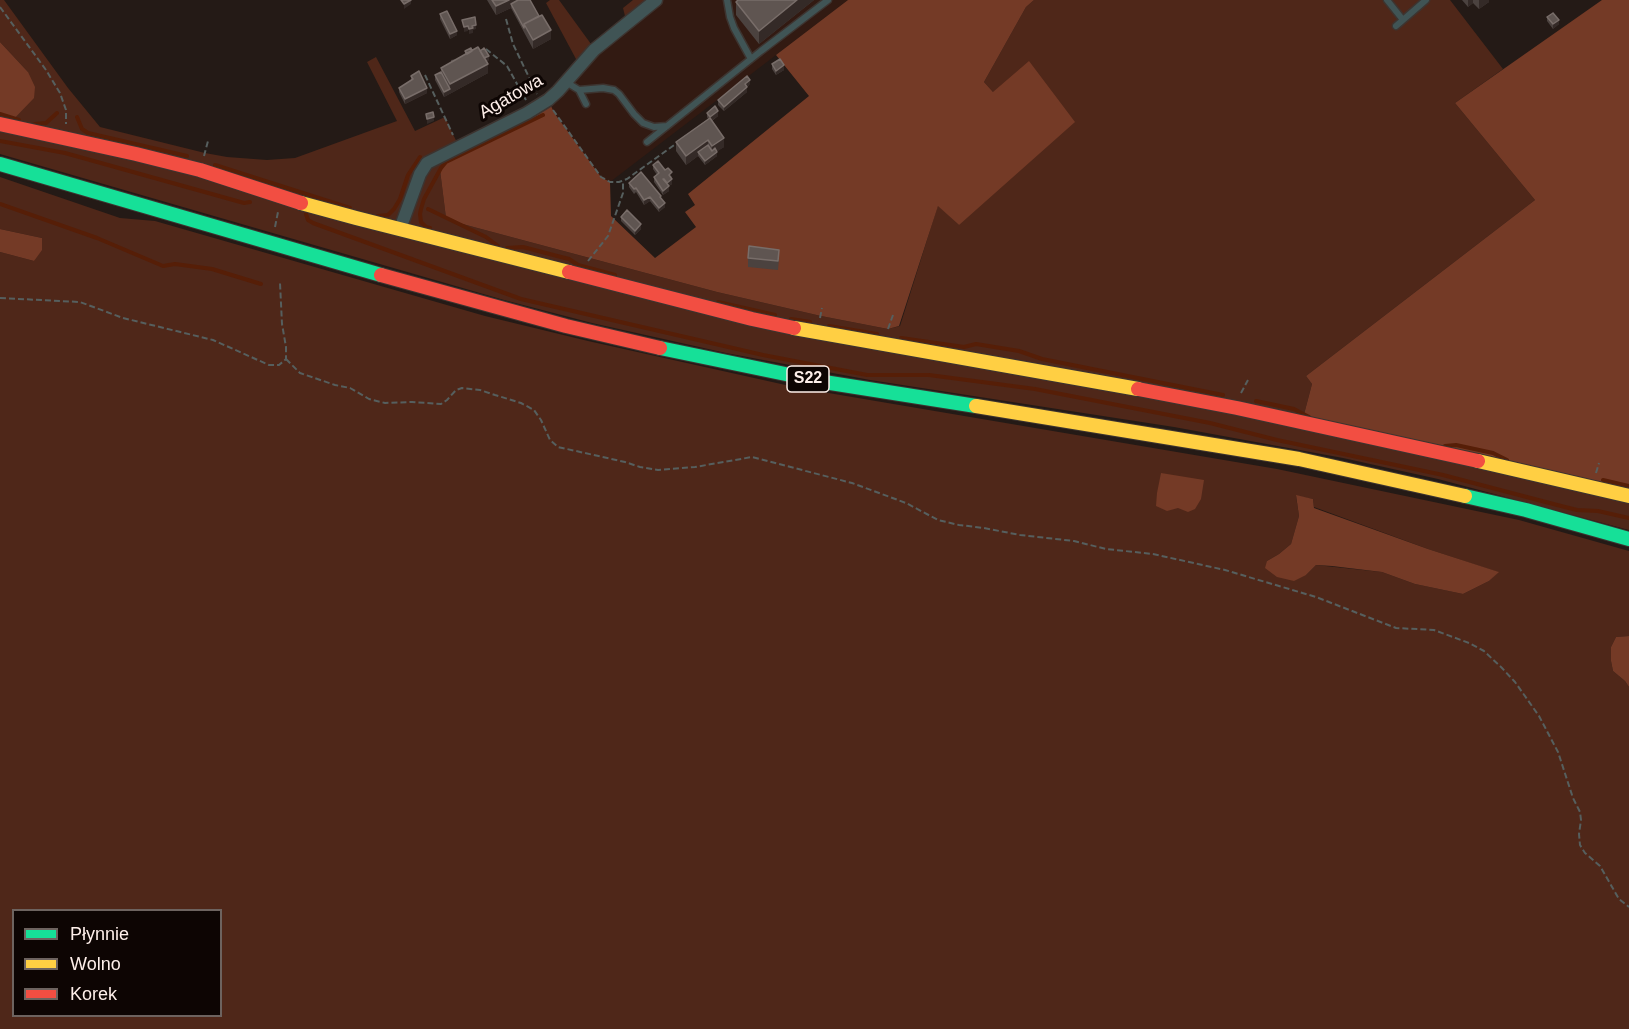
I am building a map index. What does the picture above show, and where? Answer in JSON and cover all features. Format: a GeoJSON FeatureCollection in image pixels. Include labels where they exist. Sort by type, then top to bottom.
{"type":"FeatureCollection","features":[{"type":"Feature","properties":{"kind":"main road"},"geometry":{"type":"LineString","coordinates":[[0,123],[200,170],[280,197],[752,319],[1237,408],[1629,496]]}},
{"type":"Feature","properties":{"kind":"main road","name":"S22"},"geometry":{"type":"LineString","coordinates":[[0,164],[465,299],[651,346],[824,382],[1299,459],[1526,510],[1629,539]]}},
{"type":"Feature","properties":{"kind":"street","name":"Agatowa"},"geometry":{"type":"LineString","coordinates":[[400,229],[424,166],[541,105],[566,82],[594,50],[656,0]]}},
{"type":"Feature","properties":{"kind":"lane"},"geometry":{"type":"LineString","coordinates":[[727,0],[734,28],[751,59]]}},
{"type":"Feature","properties":{"kind":"lane"},"geometry":{"type":"LineString","coordinates":[[647,142],[828,0]]}},
{"type":"Feature","properties":{"kind":"lane"},"geometry":{"type":"LineString","coordinates":[[1387,0],[1403,20]]}},
{"type":"Feature","properties":{"kind":"lane"},"geometry":{"type":"LineString","coordinates":[[1396,26],[1426,0]]}},
{"type":"Feature","properties":{"kind":"lane"},"geometry":{"type":"LineString","coordinates":[[566,82],[579,90],[586,104]]}},
{"type":"Feature","properties":{"kind":"lane"},"geometry":{"type":"LineString","coordinates":[[579,90],[603,88],[614,90],[643,123],[654,127],[668,126]]}},
{"type":"Feature","properties":{"kind":"path"},"geometry":{"type":"LineString","coordinates":[[0,6],[60,93],[66,110],[65,139]]}},
{"type":"Feature","properties":{"kind":"path"},"geometry":{"type":"LineString","coordinates":[[506,19],[513,44],[541,105]]}},
{"type":"Feature","properties":{"kind":"path"},"geometry":{"type":"LineString","coordinates":[[486,49],[507,66],[541,105],[555,114],[601,177],[610,182],[623,181],[679,142]]}},
{"type":"Feature","properties":{"kind":"path"},"geometry":{"type":"LineString","coordinates":[[425,75],[459,147]]}},
{"type":"Feature","properties":{"kind":"path"},"geometry":{"type":"LineString","coordinates":[[582,275],[589,258],[608,236],[623,193],[623,181]]}},
{"type":"Feature","properties":{"kind":"path"},"geometry":{"type":"LineString","coordinates":[[274,233],[280,197]]}},
{"type":"Feature","properties":{"kind":"path"},"geometry":{"type":"LineString","coordinates":[[280,283],[286,359],[300,373],[350,388],[369,399],[385,403],[441,404],[456,390],[462,388],[480,390],[521,403],[534,410],[550,440],[558,447],[658,470],[695,467],[752,457],[852,483],[906,503],[938,520],[1020,535],[1074,541],[1106,549],[1153,554],[1226,570],[1316,597],[1396,628],[1434,630],[1461,639],[1494,659],[1515,682],[1539,716],[1558,752],[1580,812],[1580,845],[1585,853],[1600,866],[1619,899],[1629,907]]}},
{"type":"Feature","properties":{"kind":"path"},"geometry":{"type":"LineString","coordinates":[[0,298],[80,302],[123,318],[213,340],[269,365],[279,365],[286,359]]}},
{"type":"Feature","properties":{"kind":"shaded area"},"geometry":{"type":"Polygon","coordinates":[[[0,0],[4,0],[68,88],[100,127],[227,157],[267,160],[295,158],[397,121],[367,62],[376,57],[415,131],[445,117],[459,147],[440,170],[446,218],[717,292],[888,329],[900,326],[938,205],[959,225],[993,92],[984,82],[1026,7],[1034,0],[1450,0],[1503,69],[1455,103],[1535,200],[1306,376],[1312,384],[1302,422],[1629,496],[1629,530],[1438,479],[1343,458],[1174,427],[870,380],[726,353],[592,323],[504,300],[0,154],[0,124],[28,72],[0,42],[0,0]]]}},
{"type":"Feature","properties":{"kind":"shaded area"},"geometry":{"type":"Polygon","coordinates":[[[550,0],[559,0],[591,44],[625,16],[623,8],[633,0],[656,0],[581,65],[546,3],[550,0]]]}},
{"type":"Feature","properties":{"kind":"shaded area"},"geometry":{"type":"Polygon","coordinates":[[[656,0],[848,0],[610,182],[601,177],[555,114],[548,100],[656,0]]]}},
{"type":"Feature","properties":{"kind":"shaded area"},"geometry":{"type":"Polygon","coordinates":[[[848,0],[1034,0],[1026,7],[984,82],[993,92],[1029,61],[1075,122],[959,225],[938,206],[899,326],[888,329],[717,292],[446,218],[440,170],[446,162],[443,154],[548,100],[555,114],[601,177],[610,182],[611,216],[655,258],[696,227],[685,212],[695,205],[688,194],[809,96],[776,55],[848,0]]]}},
{"type":"Feature","properties":{"kind":"shaded area"},"geometry":{"type":"Polygon","coordinates":[[[1602,0],[1629,0],[1629,496],[1302,422],[1312,384],[1306,376],[1535,200],[1455,103],[1602,0]]]}},
{"type":"Feature","properties":{"kind":"shaded area"},"geometry":{"type":"Polygon","coordinates":[[[0,42],[28,72],[35,87],[34,98],[7,126],[0,124],[0,42]]]}},
{"type":"Feature","properties":{"kind":"shaded area"},"geometry":{"type":"Polygon","coordinates":[[[0,177],[120,218],[155,221],[485,316],[588,341],[799,388],[1277,469],[1519,520],[1629,551],[1629,636],[1616,637],[1611,647],[1611,661],[1613,671],[1629,687],[1629,1029],[0,1029],[0,252],[34,261],[42,238],[0,229],[0,177]],[[1296,496],[1299,516],[1291,544],[1267,561],[1306,575],[1316,565],[1382,572],[1415,584],[1463,594],[1489,581],[1498,572],[1314,507],[1313,499],[1296,496]]]}},
{"type":"Feature","properties":{"kind":"shaded area"},"geometry":{"type":"Polygon","coordinates":[[[0,229],[42,238],[42,250],[34,261],[0,252],[0,229]]]}},
{"type":"Feature","properties":{"kind":"shaded area"},"geometry":{"type":"Polygon","coordinates":[[[1161,473],[1204,480],[1201,499],[1195,509],[1188,512],[1178,508],[1167,511],[1156,506],[1161,473]]]}},
{"type":"Feature","properties":{"kind":"shaded area"},"geometry":{"type":"Polygon","coordinates":[[[1296,495],[1313,499],[1314,508],[1499,572],[1489,581],[1463,594],[1415,584],[1382,572],[1332,566],[1316,565],[1306,575],[1294,581],[1277,577],[1265,568],[1267,561],[1291,544],[1299,516],[1296,495]]]}},
{"type":"Feature","properties":{"kind":"shaded area"},"geometry":{"type":"Polygon","coordinates":[[[1629,636],[1629,687],[1613,671],[1611,647],[1616,637],[1629,636]]]}},
{"type":"Feature","properties":{"kind":"building"},"geometry":{"type":"Polygon","coordinates":[[[492,0],[509,0],[496,6],[492,0]]]}},
{"type":"Feature","properties":{"kind":"building"},"geometry":{"type":"Polygon","coordinates":[[[518,0],[530,0],[539,16],[524,24],[524,28],[511,4],[518,0]]]}},
{"type":"Feature","properties":{"kind":"building"},"geometry":{"type":"Polygon","coordinates":[[[738,0],[797,0],[759,31],[736,2],[738,0]]]}},
{"type":"Feature","properties":{"kind":"building"},"geometry":{"type":"Polygon","coordinates":[[[447,11],[457,31],[450,34],[440,14],[447,11]]]}},
{"type":"Feature","properties":{"kind":"building"},"geometry":{"type":"Polygon","coordinates":[[[1553,13],[1559,20],[1553,24],[1547,17],[1553,13]]]}},
{"type":"Feature","properties":{"kind":"building"},"geometry":{"type":"Polygon","coordinates":[[[542,15],[551,30],[533,40],[524,24],[542,15]]]}},
{"type":"Feature","properties":{"kind":"building"},"geometry":{"type":"Polygon","coordinates":[[[475,17],[476,25],[472,26],[473,28],[464,27],[462,20],[475,17]]]}},
{"type":"Feature","properties":{"kind":"building"},"geometry":{"type":"Polygon","coordinates":[[[478,47],[488,64],[450,84],[441,68],[478,47]]]}},
{"type":"Feature","properties":{"kind":"building"},"geometry":{"type":"Polygon","coordinates":[[[484,48],[489,56],[484,58],[480,51],[484,48]]]}},
{"type":"Feature","properties":{"kind":"building"},"geometry":{"type":"Polygon","coordinates":[[[780,59],[784,65],[776,71],[772,64],[780,59]]]}},
{"type":"Feature","properties":{"kind":"building"},"geometry":{"type":"Polygon","coordinates":[[[419,71],[427,88],[405,99],[399,88],[413,79],[411,76],[419,71]]]}},
{"type":"Feature","properties":{"kind":"building"},"geometry":{"type":"Polygon","coordinates":[[[441,72],[450,89],[444,92],[435,75],[441,72]]]}},
{"type":"Feature","properties":{"kind":"building"},"geometry":{"type":"Polygon","coordinates":[[[747,76],[750,80],[745,84],[747,87],[724,107],[718,100],[747,76]]]}},
{"type":"Feature","properties":{"kind":"building"},"geometry":{"type":"Polygon","coordinates":[[[715,106],[718,111],[710,117],[707,113],[715,106]]]}},
{"type":"Feature","properties":{"kind":"building"},"geometry":{"type":"Polygon","coordinates":[[[433,112],[434,117],[427,119],[426,114],[433,112]]]}},
{"type":"Feature","properties":{"kind":"building"},"geometry":{"type":"Polygon","coordinates":[[[710,118],[724,138],[712,146],[708,140],[686,156],[676,142],[710,118]]]}},
{"type":"Feature","properties":{"kind":"building"},"geometry":{"type":"Polygon","coordinates":[[[708,145],[712,151],[715,148],[717,152],[705,161],[698,152],[708,145]]]}},
{"type":"Feature","properties":{"kind":"building"},"geometry":{"type":"Polygon","coordinates":[[[658,161],[665,170],[668,168],[672,172],[669,175],[672,179],[667,183],[663,179],[669,186],[663,191],[654,177],[659,173],[653,165],[658,161]]]}},
{"type":"Feature","properties":{"kind":"building"},"geometry":{"type":"Polygon","coordinates":[[[641,172],[665,203],[659,208],[650,197],[644,200],[636,188],[634,189],[629,183],[641,172]]]}},
{"type":"Feature","properties":{"kind":"building"},"geometry":{"type":"Polygon","coordinates":[[[627,210],[641,224],[635,231],[621,217],[627,210]]]}},
{"type":"Feature","properties":{"kind":"building"},"geometry":{"type":"Polygon","coordinates":[[[749,246],[779,250],[778,261],[748,258],[749,246]]]}},
{"type":"Feature","properties":{"kind":"waterway"},"geometry":{"type":"LineString","coordinates":[[35,124],[46,123],[57,113]]}},
{"type":"Feature","properties":{"kind":"waterway"},"geometry":{"type":"LineString","coordinates":[[0,114],[19,120]]}},
{"type":"Feature","properties":{"kind":"waterway"},"geometry":{"type":"LineString","coordinates":[[430,228],[421,222],[421,209],[424,199],[446,162],[543,115]]}},
{"type":"Feature","properties":{"kind":"waterway"},"geometry":{"type":"LineString","coordinates":[[77,117],[82,129],[88,133],[187,156]]}},
{"type":"Feature","properties":{"kind":"waterway"},"geometry":{"type":"LineString","coordinates":[[0,141],[65,153],[244,203],[250,202]]}},
{"type":"Feature","properties":{"kind":"waterway"},"geometry":{"type":"LineString","coordinates":[[378,216],[388,215],[394,209],[408,175],[420,157]]}},
{"type":"Feature","properties":{"kind":"waterway"},"geometry":{"type":"LineString","coordinates":[[215,165],[350,208]]}},
{"type":"Feature","properties":{"kind":"waterway"},"geometry":{"type":"LineString","coordinates":[[0,204],[97,238],[163,266],[175,264],[212,269],[261,284]]}},
{"type":"Feature","properties":{"kind":"waterway"},"geometry":{"type":"LineString","coordinates":[[428,209],[486,237],[498,246]]}},
{"type":"Feature","properties":{"kind":"waterway"},"geometry":{"type":"LineString","coordinates":[[306,214],[308,220],[313,223],[521,299],[763,355],[867,375],[929,375],[1035,389],[1210,423],[1277,440],[1443,475],[1577,510],[1598,511],[1629,518]]}},
{"type":"Feature","properties":{"kind":"waterway"},"geometry":{"type":"LineString","coordinates":[[507,248],[523,247],[569,259],[578,265],[615,275]]}},
{"type":"Feature","properties":{"kind":"waterway"},"geometry":{"type":"LineString","coordinates":[[718,302],[775,315]]}},
{"type":"Feature","properties":{"kind":"waterway"},"geometry":{"type":"LineString","coordinates":[[791,319],[810,322]]}},
{"type":"Feature","properties":{"kind":"waterway"},"geometry":{"type":"LineString","coordinates":[[829,326],[877,334]]}},
{"type":"Feature","properties":{"kind":"waterway"},"geometry":{"type":"LineString","coordinates":[[901,338],[964,347],[976,344],[1019,351],[1042,359],[1223,395]]}},
{"type":"Feature","properties":{"kind":"waterway"},"geometry":{"type":"LineString","coordinates":[[1256,401],[1294,409],[1309,417]]}},
{"type":"Feature","properties":{"kind":"waterway"},"geometry":{"type":"LineString","coordinates":[[1445,446],[1456,445],[1493,453],[1507,460]]}},
{"type":"Feature","properties":{"kind":"waterway"},"geometry":{"type":"LineString","coordinates":[[1603,480],[1629,486]]}},
{"type":"Feature","properties":{"kind":"traffic: fast"},"geometry":{"type":"LineString","coordinates":[[0,164],[381,275]]}},
{"type":"Feature","properties":{"kind":"traffic: fast"},"geometry":{"type":"LineString","coordinates":[[660,348],[824,382],[976,406]]}},
{"type":"Feature","properties":{"kind":"traffic: fast"},"geometry":{"type":"LineString","coordinates":[[1465,496],[1526,510],[1629,539]]}},
{"type":"Feature","properties":{"kind":"traffic: slow"},"geometry":{"type":"LineString","coordinates":[[301,203],[569,272]]}},
{"type":"Feature","properties":{"kind":"traffic: slow"},"geometry":{"type":"LineString","coordinates":[[794,328],[1138,389]]}},
{"type":"Feature","properties":{"kind":"traffic: slow"},"geometry":{"type":"LineString","coordinates":[[976,406],[1299,459],[1465,496]]}},
{"type":"Feature","properties":{"kind":"traffic: slow"},"geometry":{"type":"LineString","coordinates":[[1478,461],[1629,496]]}},
{"type":"Feature","properties":{"kind":"traffic: jam"},"geometry":{"type":"LineString","coordinates":[[0,124],[200,170],[301,203]]}},
{"type":"Feature","properties":{"kind":"traffic: jam"},"geometry":{"type":"LineString","coordinates":[[569,272],[794,328]]}},
{"type":"Feature","properties":{"kind":"traffic: jam"},"geometry":{"type":"LineString","coordinates":[[381,275],[566,326],[660,348]]}},
{"type":"Feature","properties":{"kind":"traffic: jam"},"geometry":{"type":"LineString","coordinates":[[1138,389],[1237,408],[1478,461]]}}]}
